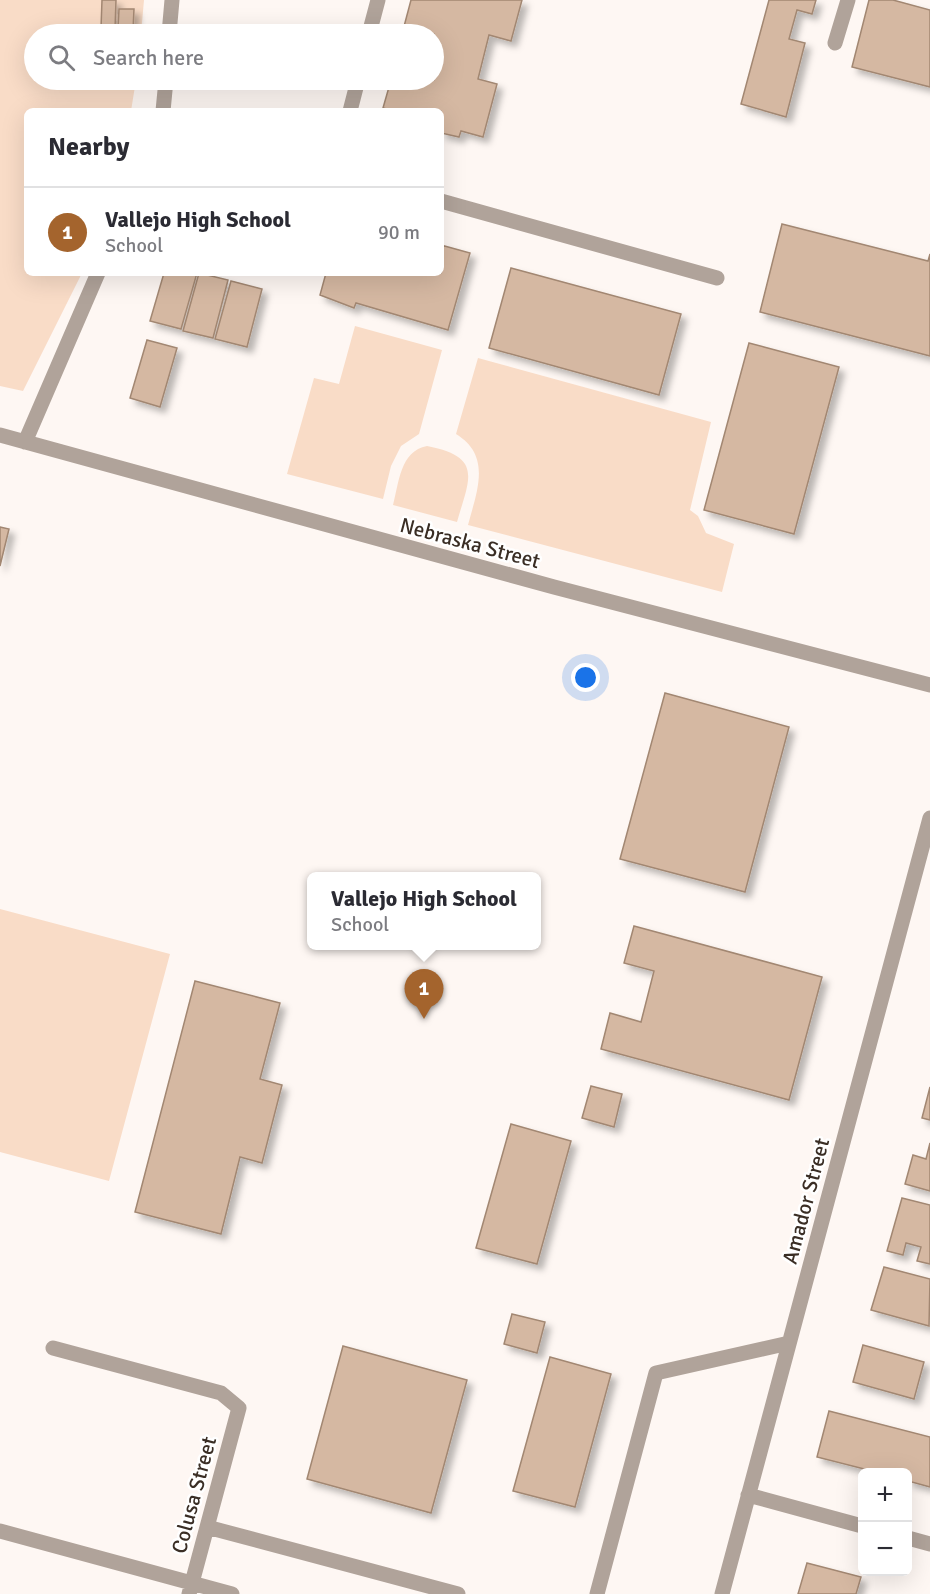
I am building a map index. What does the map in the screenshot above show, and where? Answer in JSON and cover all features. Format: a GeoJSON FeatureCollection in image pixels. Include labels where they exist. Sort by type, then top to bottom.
{"type":"FeatureCollection","features":[{"type":"Feature","properties":{"kind":"street"},"geometry":{"type":"LineString","coordinates":[[171,24],[172,0]]}},
{"type":"Feature","properties":{"kind":"street"},"geometry":{"type":"LineString","coordinates":[[372,24],[378,0]]}},
{"type":"Feature","properties":{"kind":"street"},"geometry":{"type":"LineString","coordinates":[[836,43],[848,0]]}},
{"type":"Feature","properties":{"kind":"street"},"geometry":{"type":"LineString","coordinates":[[163,108],[165,90]]}},
{"type":"Feature","properties":{"kind":"street"},"geometry":{"type":"LineString","coordinates":[[351,108],[355,90]]}},
{"type":"Feature","properties":{"kind":"street"},"geometry":{"type":"LineString","coordinates":[[444,202],[717,278]]}},
{"type":"Feature","properties":{"kind":"street"},"geometry":{"type":"LineString","coordinates":[[25,442],[97,276]]}},
{"type":"Feature","properties":{"kind":"street","name":"Nebraska Street"},"geometry":{"type":"LineString","coordinates":[[0,435],[554,587],[930,685]]}},
{"type":"Feature","properties":{"kind":"street","name":"Amador Street"},"geometry":{"type":"LineString","coordinates":[[722,1594],[930,818]]}},
{"type":"Feature","properties":{"kind":"street"},"geometry":{"type":"LineString","coordinates":[[597,1594],[656,1373],[789,1343]]}},
{"type":"Feature","properties":{"kind":"street","name":"Colusa Street"},"geometry":{"type":"LineString","coordinates":[[52,1348],[221,1393],[239,1408],[190,1589]]}},
{"type":"Feature","properties":{"kind":"street"},"geometry":{"type":"LineString","coordinates":[[748,1495],[858,1525]]}},
{"type":"Feature","properties":{"kind":"street"},"geometry":{"type":"LineString","coordinates":[[207,1527],[458,1594]]}},
{"type":"Feature","properties":{"kind":"street"},"geometry":{"type":"LineString","coordinates":[[0,1531],[190,1589],[232,1594]]}},
{"type":"Feature","properties":{"kind":"street"},"geometry":{"type":"LineString","coordinates":[[912,1539],[930,1544]]}},
{"type":"Feature","properties":{"kind":"shaded area"},"geometry":{"type":"Polygon","coordinates":[[[0,0],[144,0],[142,24],[24,24],[24,90],[134,90],[131,108],[24,108],[24,276],[80,276],[23,391],[0,386],[0,0]]]}},
{"type":"Feature","properties":{"kind":"shaded area"},"geometry":{"type":"Polygon","coordinates":[[[355,326],[442,350],[419,434],[401,446],[391,466],[383,499],[287,474],[314,378],[339,384],[355,326]]]}},
{"type":"Feature","properties":{"kind":"shaded area"},"geometry":{"type":"Polygon","coordinates":[[[478,358],[711,422],[690,510],[698,516],[706,533],[734,544],[722,592],[468,525],[478,487],[478,463],[467,443],[456,434],[478,358]]]}},
{"type":"Feature","properties":{"kind":"shaded area"},"geometry":{"type":"Polygon","coordinates":[[[427,446],[457,456],[465,464],[468,482],[457,522],[393,505],[399,478],[406,461],[418,449],[427,446]]]}},
{"type":"Feature","properties":{"kind":"shaded area"},"geometry":{"type":"Polygon","coordinates":[[[0,909],[170,954],[109,1181],[0,1152],[0,909]]]}},
{"type":"Feature","properties":{"kind":"building"},"geometry":{"type":"Polygon","coordinates":[[[102,0],[116,0],[115,24],[101,24],[102,0]]]}},
{"type":"Feature","properties":{"kind":"building"},"geometry":{"type":"Polygon","coordinates":[[[411,0],[522,0],[511,41],[489,35],[478,79],[497,84],[483,137],[461,131],[459,137],[444,134],[444,108],[383,108],[388,90],[444,90],[444,24],[405,24],[411,0]]]}},
{"type":"Feature","properties":{"kind":"building"},"geometry":{"type":"Polygon","coordinates":[[[769,0],[816,0],[812,14],[797,10],[789,39],[805,43],[786,117],[741,104],[769,0]]]}},
{"type":"Feature","properties":{"kind":"building"},"geometry":{"type":"Polygon","coordinates":[[[869,0],[893,0],[930,10],[930,87],[852,67],[869,0]]]}},
{"type":"Feature","properties":{"kind":"building"},"geometry":{"type":"Polygon","coordinates":[[[119,9],[134,9],[133,24],[118,24],[119,9]]]}},
{"type":"Feature","properties":{"kind":"building"},"geometry":{"type":"Polygon","coordinates":[[[782,224],[928,261],[930,254],[930,356],[760,312],[782,224]]]}},
{"type":"Feature","properties":{"kind":"building"},"geometry":{"type":"Polygon","coordinates":[[[444,246],[470,253],[448,330],[356,303],[354,308],[320,295],[325,276],[444,276],[444,246]]]}},
{"type":"Feature","properties":{"kind":"building"},"geometry":{"type":"Polygon","coordinates":[[[511,268],[681,314],[659,395],[489,348],[511,268]]]}},
{"type":"Feature","properties":{"kind":"building"},"geometry":{"type":"Polygon","coordinates":[[[163,276],[196,276],[181,329],[150,321],[163,276]]]}},
{"type":"Feature","properties":{"kind":"building"},"geometry":{"type":"Polygon","coordinates":[[[198,276],[228,280],[213,338],[183,331],[198,276]]]}},
{"type":"Feature","properties":{"kind":"building"},"geometry":{"type":"Polygon","coordinates":[[[231,281],[262,289],[247,347],[215,339],[231,281]]]}},
{"type":"Feature","properties":{"kind":"building"},"geometry":{"type":"Polygon","coordinates":[[[147,340],[177,348],[160,407],[130,398],[147,340]]]}},
{"type":"Feature","properties":{"kind":"building"},"geometry":{"type":"Polygon","coordinates":[[[749,343],[839,367],[794,534],[704,510],[749,343]]]}},
{"type":"Feature","properties":{"kind":"building"},"geometry":{"type":"Polygon","coordinates":[[[0,527],[9,529],[0,566],[0,527]]]}},
{"type":"Feature","properties":{"kind":"building"},"geometry":{"type":"Polygon","coordinates":[[[665,693],[789,727],[745,892],[620,859],[665,693]]]}},
{"type":"Feature","properties":{"kind":"building"},"geometry":{"type":"Polygon","coordinates":[[[634,926],[822,977],[789,1100],[601,1049],[610,1013],[641,1022],[654,971],[624,963],[634,926]]]}},
{"type":"Feature","properties":{"kind":"building"},"geometry":{"type":"Polygon","coordinates":[[[195,981],[280,1003],[260,1079],[282,1085],[262,1163],[240,1157],[221,1234],[135,1212],[195,981]]]}},
{"type":"Feature","properties":{"kind":"building"},"geometry":{"type":"Polygon","coordinates":[[[591,1086],[622,1094],[614,1127],[582,1118],[591,1086]]]}},
{"type":"Feature","properties":{"kind":"building"},"geometry":{"type":"Polygon","coordinates":[[[930,1087],[930,1120],[922,1118],[930,1087]]]}},
{"type":"Feature","properties":{"kind":"building"},"geometry":{"type":"Polygon","coordinates":[[[511,1124],[571,1141],[537,1264],[476,1248],[511,1124]]]}},
{"type":"Feature","properties":{"kind":"building"},"geometry":{"type":"Polygon","coordinates":[[[930,1143],[930,1191],[905,1184],[913,1155],[926,1159],[930,1143]]]}},
{"type":"Feature","properties":{"kind":"building"},"geometry":{"type":"Polygon","coordinates":[[[902,1198],[930,1205],[930,1264],[917,1261],[921,1247],[906,1243],[903,1255],[887,1251],[902,1198]]]}},
{"type":"Feature","properties":{"kind":"building"},"geometry":{"type":"Polygon","coordinates":[[[884,1267],[930,1279],[929,1326],[871,1310],[884,1267]]]}},
{"type":"Feature","properties":{"kind":"building"},"geometry":{"type":"Polygon","coordinates":[[[512,1314],[545,1322],[537,1353],[504,1344],[512,1314]]]}},
{"type":"Feature","properties":{"kind":"building"},"geometry":{"type":"Polygon","coordinates":[[[863,1345],[924,1362],[914,1399],[853,1382],[863,1345]]]}},
{"type":"Feature","properties":{"kind":"building"},"geometry":{"type":"Polygon","coordinates":[[[343,1346],[467,1380],[431,1513],[307,1479],[343,1346]]]}},
{"type":"Feature","properties":{"kind":"building"},"geometry":{"type":"Polygon","coordinates":[[[550,1357],[611,1374],[575,1507],[513,1491],[550,1357]]]}},
{"type":"Feature","properties":{"kind":"building"},"geometry":{"type":"Polygon","coordinates":[[[829,1411],[930,1437],[930,1487],[912,1482],[912,1468],[860,1468],[817,1457],[829,1411]]]}},
{"type":"Feature","properties":{"kind":"building"},"geometry":{"type":"Polygon","coordinates":[[[807,1563],[861,1577],[856,1594],[798,1594],[807,1563]]]}},
{"type":"Feature","properties":{"kind":"place","name":"Vallejo High School"},"geometry":{"type":"Point","coordinates":[424,1019]}}]}
